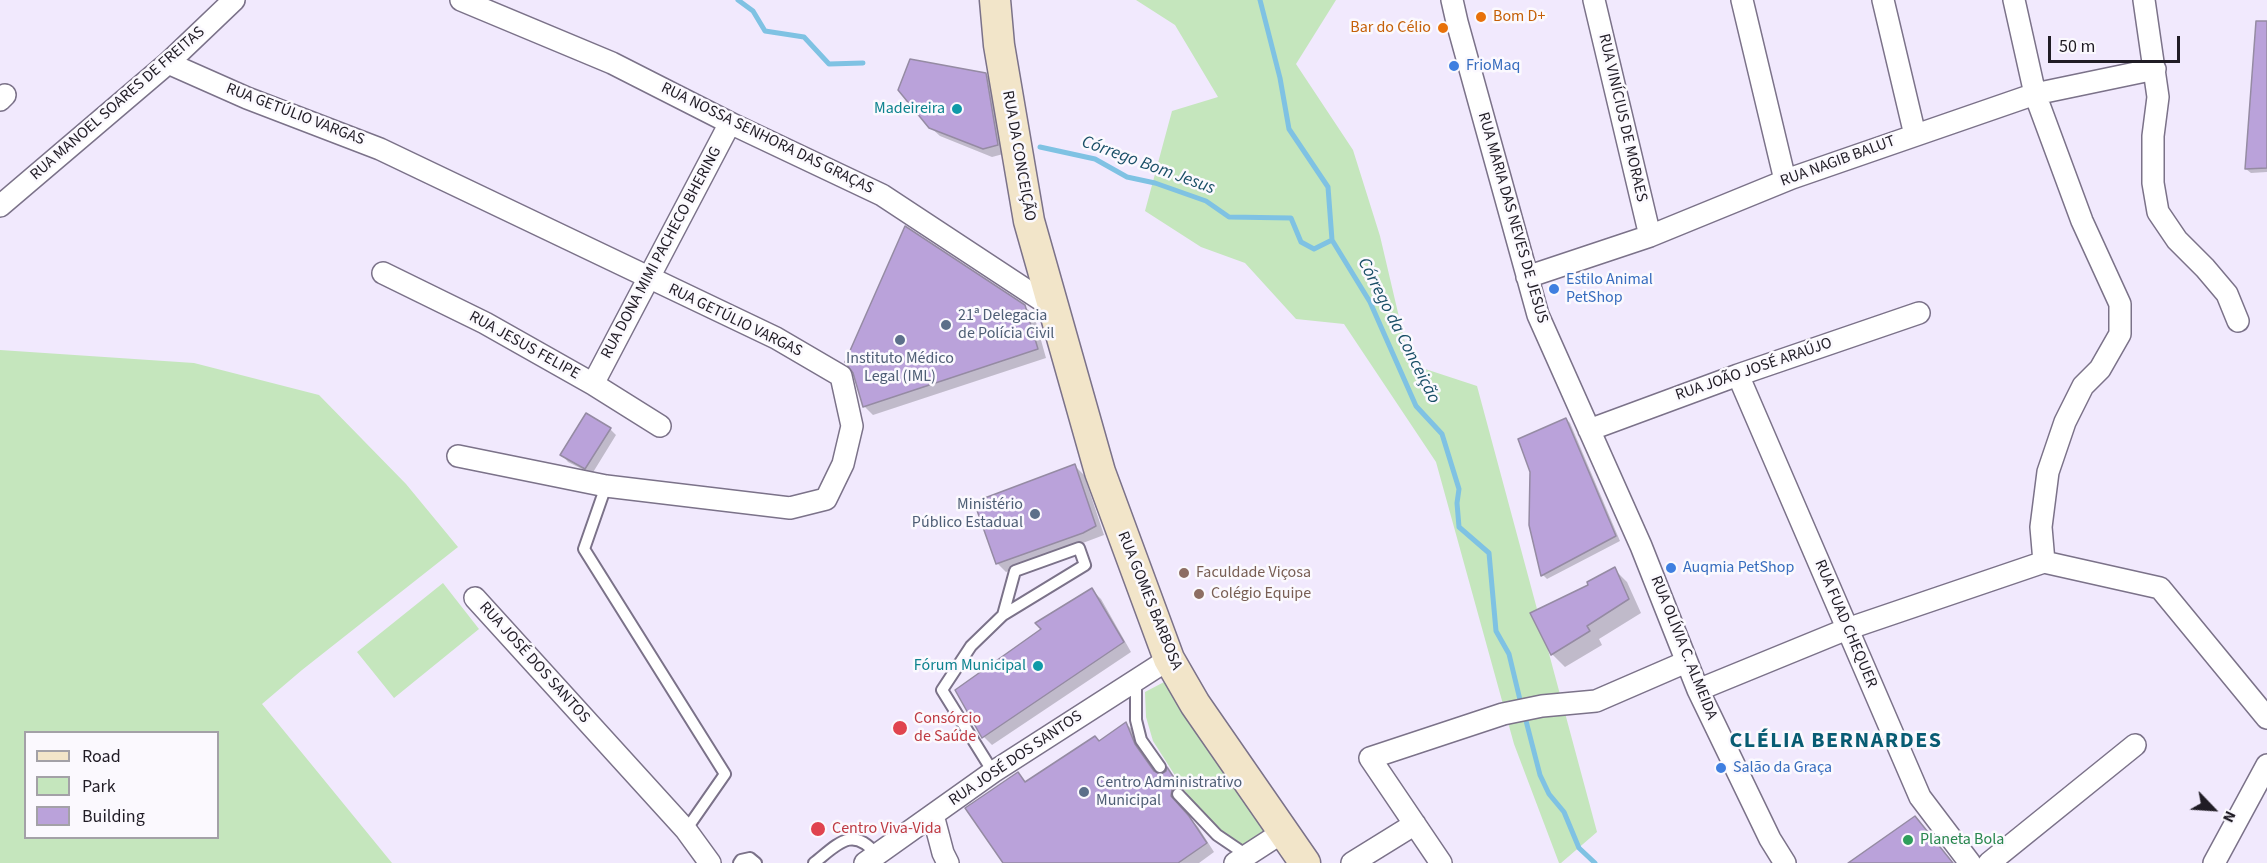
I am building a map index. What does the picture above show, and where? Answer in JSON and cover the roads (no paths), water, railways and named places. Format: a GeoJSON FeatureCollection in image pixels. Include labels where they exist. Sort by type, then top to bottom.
{"type":"FeatureCollection","features":[{"type":"Feature","properties":{"kind":"street","name":"RUA MANOEL SOARES DE FREITAS"},"geometry":{"type":"LineString","coordinates":[[0,206],[168,63],[234,0]]}},
{"type":"Feature","properties":{"kind":"street","name":"RUA NOSSA SENHORA DAS GRAÇAS"},"geometry":{"type":"LineString","coordinates":[[462,0],[612,63],[730,123],[882,195],[1054,309]]}},
{"type":"Feature","properties":{"kind":"street","name":"RUA DA CONCEIÇÃO"},"geometry":{"type":"LineString","coordinates":[[995,0],[999,45],[1029,221],[1054,309]]}},
{"type":"Feature","properties":{"kind":"street","name":"RUA MARIA DAS NEVES DE JESUS"},"geometry":{"type":"LineString","coordinates":[[1452,0],[1538,315],[1589,430]]}},
{"type":"Feature","properties":{"kind":"street","name":"RUA VINÍCIUS DE MORAES"},"geometry":{"type":"LineString","coordinates":[[1594,0],[1650,236]]}},
{"type":"Feature","properties":{"kind":"street"},"geometry":{"type":"LineString","coordinates":[[1742,0],[1785,180]]}},
{"type":"Feature","properties":{"kind":"street"},"geometry":{"type":"LineString","coordinates":[[1883,0],[1915,135]]}},
{"type":"Feature","properties":{"kind":"street"},"geometry":{"type":"LineString","coordinates":[[2014,0],[2035,94],[2082,221],[2120,304],[2120,334],[2100,369],[2083,386],[2065,422],[2048,472],[2041,526],[2044,562]]}},
{"type":"Feature","properties":{"kind":"street"},"geometry":{"type":"LineString","coordinates":[[2144,0],[2158,97],[2153,136],[2153,183],[2158,212],[2177,240],[2227,294],[2238,321]]}},
{"type":"Feature","properties":{"kind":"street","name":"RUA GETÚLIO VARGAS"},"geometry":{"type":"LineString","coordinates":[[168,63],[247,98],[380,149],[776,338],[841,376],[852,426],[843,464],[826,499],[790,508],[606,486],[458,456]]}},
{"type":"Feature","properties":{"kind":"street","name":"RUA NAGIB BALUT"},"geometry":{"type":"LineString","coordinates":[[1527,277],[1650,236],[1785,180],[2035,94],[2155,69]]}},
{"type":"Feature","properties":{"kind":"street","name":"RUA DONA MIMI PACHECO BHERING"},"geometry":{"type":"LineString","coordinates":[[594,384],[730,123]]}},
{"type":"Feature","properties":{"kind":"street","name":"RUA JESUS FELIPE"},"geometry":{"type":"LineString","coordinates":[[383,273],[485,323],[594,384],[660,426]]}},
{"type":"Feature","properties":{"kind":"street","name":"RUA GOMES BARBOSA"},"geometry":{"type":"LineString","coordinates":[[1054,309],[1100,472],[1169,659],[1195,704],[1305,863]]}},
{"type":"Feature","properties":{"kind":"street","name":"RUA JOÃO JOSÉ ARAÚJO"},"geometry":{"type":"LineString","coordinates":[[1589,430],[1738,375],[1919,313]]}},
{"type":"Feature","properties":{"kind":"street","name":"RUA FUAD CHEQUER"},"geometry":{"type":"LineString","coordinates":[[1738,375],[1920,797],[1970,863]]}},
{"type":"Feature","properties":{"kind":"street","name":"RUA OLÍVIA C. ALMEIDA"},"geometry":{"type":"LineString","coordinates":[[1589,430],[1641,546],[1698,690],[1770,838],[1785,863]]}},
{"type":"Feature","properties":{"kind":"street"},"geometry":{"type":"LineString","coordinates":[[1698,690],[1847,629],[2044,562],[2160,588],[2267,718]]}},
{"type":"Feature","properties":{"kind":"street","name":"RUA JOSÉ DOS SANTOS"},"geometry":{"type":"LineString","coordinates":[[475,598],[686,830],[710,863]]}},
{"type":"Feature","properties":{"kind":"street","name":"RUA JOSÉ DOS SANTOS"},"geometry":{"type":"LineString","coordinates":[[871,859],[993,772],[1169,659]]}},
{"type":"Feature","properties":{"kind":"street"},"geometry":{"type":"LineString","coordinates":[[1441,863],[1370,758],[1503,714],[1542,706],[1596,701],[1686,662]]}},
{"type":"Feature","properties":{"kind":"street"},"geometry":{"type":"LineString","coordinates":[[1989,863],[2135,745]]}},
{"type":"Feature","properties":{"kind":"street"},"geometry":{"type":"LineString","coordinates":[[2214,863],[2267,765]]}},
{"type":"Feature","properties":{"kind":"street"},"geometry":{"type":"LineString","coordinates":[[933,815],[948,863]]}},
{"type":"Feature","properties":{"kind":"street"},"geometry":{"type":"LineString","coordinates":[[1352,863],[1414,824]]}},
{"type":"Feature","properties":{"kind":"street"},"geometry":{"type":"LineString","coordinates":[[1241,859],[1283,832]]}},
{"type":"Feature","properties":{"kind":"lane"},"geometry":{"type":"LineString","coordinates":[[606,486],[584,549],[725,774],[686,830]]}},
{"type":"Feature","properties":{"kind":"lane"},"geometry":{"type":"LineString","coordinates":[[993,772],[942,690],[970,646],[1003,615],[1085,565],[1078,548],[1015,571],[1003,615]]}},
{"type":"Feature","properties":{"kind":"lane"},"geometry":{"type":"LineString","coordinates":[[1136,679],[1136,720],[1141,740],[1161,767]]}},
{"type":"Feature","properties":{"kind":"lane"},"geometry":{"type":"LineString","coordinates":[[1178,794],[1241,859]]}},
{"type":"Feature","properties":{"kind":"lane"},"geometry":{"type":"LineString","coordinates":[[814,863],[834,847],[849,839],[859,839],[869,846],[871,859]]}},
{"type":"Feature","properties":{"kind":"lane"},"geometry":{"type":"LineString","coordinates":[[739,863],[741,860],[750,858],[756,863]]}},
{"type":"Feature","properties":{"kind":"waterway","name":"Córrego Bom Jesus"},"geometry":{"type":"LineString","coordinates":[[738,0],[753,11],[765,31],[804,37],[829,64],[863,63]]}},
{"type":"Feature","properties":{"kind":"waterway","name":"Córrego da Conceição"},"geometry":{"type":"LineString","coordinates":[[1260,0],[1280,78],[1289,129],[1328,187],[1332,240],[1370,302],[1416,406],[1442,434],[1459,489],[1457,503],[1459,527],[1489,553],[1496,631],[1509,654],[1521,704]]}},
{"type":"Feature","properties":{"kind":"waterway","name":"Córrego Bom Jesus"},"geometry":{"type":"LineString","coordinates":[[1040,147],[1095,159],[1127,177],[1155,183],[1206,201],[1229,217],[1291,218],[1301,242],[1314,249],[1332,240]]}},
{"type":"Feature","properties":{"kind":"waterway","name":"Córrego da Conceição"},"geometry":{"type":"LineString","coordinates":[[1524,713],[1540,775],[1549,794],[1564,812],[1579,848],[1595,863]]}},
{"type":"Feature","properties":{"kind":"place","name":"Bom D+"},"geometry":{"type":"Point","coordinates":[1481,17]}},
{"type":"Feature","properties":{"kind":"place","name":"Bar do Célio"},"geometry":{"type":"Point","coordinates":[1443,28]}},
{"type":"Feature","properties":{"kind":"place","name":"FrioMaq"},"geometry":{"type":"Point","coordinates":[1454,66]}},
{"type":"Feature","properties":{"kind":"place","name":"Madeireira"},"geometry":{"type":"Point","coordinates":[957,109]}},
{"type":"Feature","properties":{"kind":"place","name":"Estilo Animal PetShop"},"geometry":{"type":"Point","coordinates":[1554,289]}},
{"type":"Feature","properties":{"kind":"place","name":"21ª Delegacia de Polícia Civil"},"geometry":{"type":"Point","coordinates":[946,325]}},
{"type":"Feature","properties":{"kind":"place","name":"Instituto Médico Legal (IML)"},"geometry":{"type":"Point","coordinates":[900,340]}},
{"type":"Feature","properties":{"kind":"place","name":"Ministério Público Estadual"},"geometry":{"type":"Point","coordinates":[1035,514]}},
{"type":"Feature","properties":{"kind":"place","name":"Auqmia PetShop"},"geometry":{"type":"Point","coordinates":[1671,568]}},
{"type":"Feature","properties":{"kind":"place","name":"Faculdade Viçosa"},"geometry":{"type":"Point","coordinates":[1184,573]}},
{"type":"Feature","properties":{"kind":"place","name":"Colégio Equipe"},"geometry":{"type":"Point","coordinates":[1199,594]}},
{"type":"Feature","properties":{"kind":"place","name":"Fórum Municipal"},"geometry":{"type":"Point","coordinates":[1038,666]}},
{"type":"Feature","properties":{"kind":"place","name":"Consórcio de Saúde"},"geometry":{"type":"Point","coordinates":[900,728]}},
{"type":"Feature","properties":{"kind":"place","name":"Salão da Graça"},"geometry":{"type":"Point","coordinates":[1721,768]}},
{"type":"Feature","properties":{"kind":"place","name":"Centro Administrativo Municipal"},"geometry":{"type":"Point","coordinates":[1084,792]}},
{"type":"Feature","properties":{"kind":"place","name":"Centro Viva-Vida"},"geometry":{"type":"Point","coordinates":[818,829]}},
{"type":"Feature","properties":{"kind":"place","name":"Planeta Bola"},"geometry":{"type":"Point","coordinates":[1908,840]}},
{"type":"Feature","properties":{"kind":"district","name":"CLÉLIA BERNARDES"},"geometry":{"type":"Point","coordinates":[1836,742]}}]}
